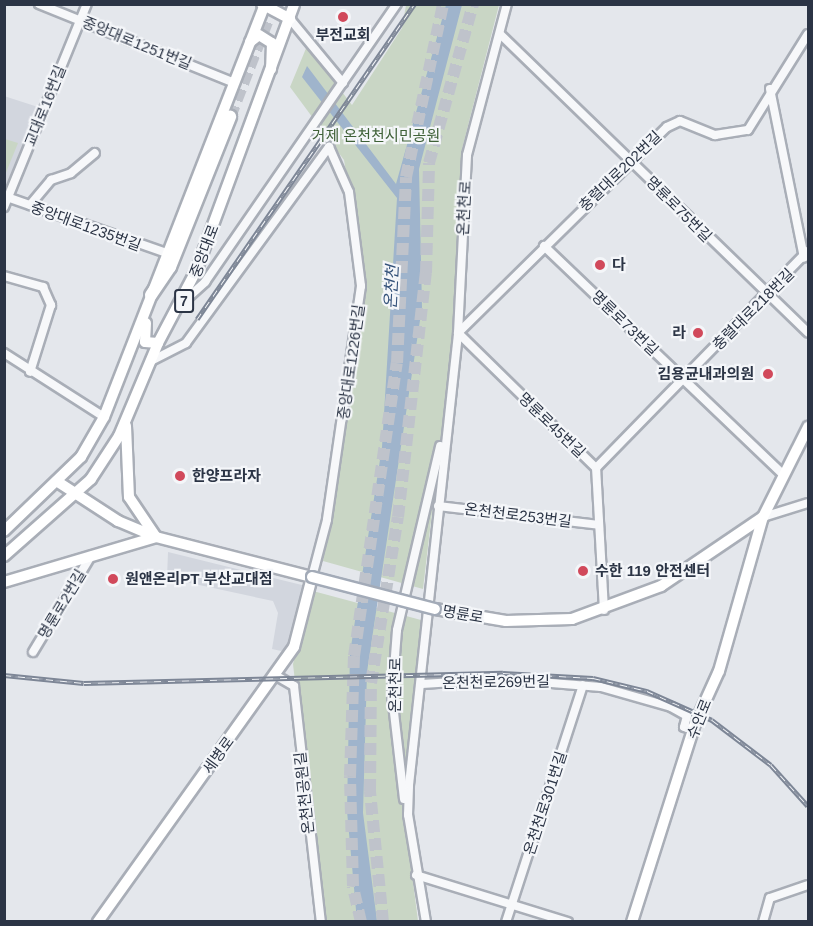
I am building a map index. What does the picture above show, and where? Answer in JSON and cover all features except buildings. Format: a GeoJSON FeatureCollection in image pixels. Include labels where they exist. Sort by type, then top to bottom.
{"type":"FeatureCollection","features":[{"type":"Feature","properties":{"kind":"highway"},"geometry":{"type":"LineString","coordinates":[[151,295],[170,267],[230,117]]}},
{"type":"Feature","properties":{"kind":"main road","name":"중앙대로"},"geometry":{"type":"LineString","coordinates":[[4,556],[75,495],[127,420],[158,343],[183,302],[272,75],[294,4]]}},
{"type":"Feature","properties":{"kind":"main road"},"geometry":{"type":"LineString","coordinates":[[264,5],[290,19]]}},
{"type":"Feature","properties":{"kind":"main road","name":"7"},"geometry":{"type":"LineString","coordinates":[[7,524],[58,482],[104,417],[264,5]]}},
{"type":"Feature","properties":{"kind":"main road"},"geometry":{"type":"LineString","coordinates":[[250,42],[259,35],[273,43],[272,75]]}},
{"type":"Feature","properties":{"kind":"main road"},"geometry":{"type":"LineString","coordinates":[[145,311],[142,337],[158,343]]}},
{"type":"Feature","properties":{"kind":"main road"},"geometry":{"type":"LineString","coordinates":[[4,582],[156,537],[129,497],[127,420]]}},
{"type":"Feature","properties":{"kind":"main road","name":"명륜로"},"geometry":{"type":"LineString","coordinates":[[58,482],[75,495],[156,537],[435,609],[540,622],[604,610],[682,574],[763,517],[808,427]]}},
{"type":"Feature","properties":{"kind":"main road","name":"수안로"},"geometry":{"type":"LineString","coordinates":[[632,921],[693,730],[719,670],[763,517]]}},
{"type":"Feature","properties":{"kind":"main road","name":"세병로"},"geometry":{"type":"LineString","coordinates":[[98,921],[294,648],[312,577]]}},
{"type":"Feature","properties":{"kind":"street","name":"중앙대로1251번길"},"geometry":{"type":"LineString","coordinates":[[39,4],[235,83]]}},
{"type":"Feature","properties":{"kind":"street","name":"교대로16번길"},"geometry":{"type":"LineString","coordinates":[[4,207],[87,4]]}},
{"type":"Feature","properties":{"kind":"street"},"geometry":{"type":"LineString","coordinates":[[183,302],[205,282],[397,4]]}},
{"type":"Feature","properties":{"kind":"street","name":"온천천로"},"geometry":{"type":"LineString","coordinates":[[408,815],[438,506],[458,333],[467,155],[507,4]]}},
{"type":"Feature","properties":{"kind":"street"},"geometry":{"type":"LineString","coordinates":[[290,19],[343,83]]}},
{"type":"Feature","properties":{"kind":"street","name":"명륜로75번길"},"geometry":{"type":"LineString","coordinates":[[500,34],[767,295],[808,332]]}},
{"type":"Feature","properties":{"kind":"street","name":"충렬대로202번길"},"geometry":{"type":"LineString","coordinates":[[458,333],[629,160],[680,121],[706,133],[744,133],[770,89],[808,34]]}},
{"type":"Feature","properties":{"kind":"street"},"geometry":{"type":"LineString","coordinates":[[770,89],[806,255]]}},
{"type":"Feature","properties":{"kind":"street","name":"중앙대로1226번길"},"geometry":{"type":"LineString","coordinates":[[151,361],[186,343],[329,147],[349,192],[361,286],[327,520],[312,577]]}},
{"type":"Feature","properties":{"kind":"street"},"geometry":{"type":"LineString","coordinates":[[30,205],[51,180],[71,173],[95,153]]}},
{"type":"Feature","properties":{"kind":"street","name":"중앙대로1235번길"},"geometry":{"type":"LineString","coordinates":[[7,197],[167,253]]}},
{"type":"Feature","properties":{"kind":"street","name":"명륜로73번길"},"geometry":{"type":"LineString","coordinates":[[544,246],[783,474]]}},
{"type":"Feature","properties":{"kind":"street","name":"충렬대로218번길"},"geometry":{"type":"LineString","coordinates":[[596,468],[806,255]]}},
{"type":"Feature","properties":{"kind":"street"},"geometry":{"type":"LineString","coordinates":[[4,276],[43,287],[51,304],[30,372]]}},
{"type":"Feature","properties":{"kind":"street","name":"명륜로45번길"},"geometry":{"type":"LineString","coordinates":[[458,333],[596,468],[604,610]]}},
{"type":"Feature","properties":{"kind":"street"},"geometry":{"type":"LineString","coordinates":[[4,353],[30,372],[104,417]]}},
{"type":"Feature","properties":{"kind":"street","name":"온천천로"},"geometry":{"type":"LineString","coordinates":[[426,921],[416,875],[392,694],[398,630],[448,417]]}},
{"type":"Feature","properties":{"kind":"street"},"geometry":{"type":"LineString","coordinates":[[763,517],[808,503]]}},
{"type":"Feature","properties":{"kind":"street","name":"온천천로253번길"},"geometry":{"type":"LineString","coordinates":[[438,506],[599,525]]}},
{"type":"Feature","properties":{"kind":"street","name":"명륜로2번길"},"geometry":{"type":"LineString","coordinates":[[33,652],[91,556]]}},
{"type":"Feature","properties":{"kind":"street","name":"온천천공원길"},"geometry":{"type":"LineString","coordinates":[[275,675],[294,686],[321,921]]}},
{"type":"Feature","properties":{"kind":"street","name":"온천천로269번길"},"geometry":{"type":"LineString","coordinates":[[422,684],[502,679],[583,685],[671,707],[687,716],[684,727],[693,730]]}},
{"type":"Feature","properties":{"kind":"street","name":"온천천로301번길"},"geometry":{"type":"LineString","coordinates":[[506,921],[583,685]]}},
{"type":"Feature","properties":{"kind":"street"},"geometry":{"type":"LineString","coordinates":[[416,875],[568,921]]}},
{"type":"Feature","properties":{"kind":"street"},"geometry":{"type":"LineString","coordinates":[[763,921],[770,898],[808,885]]}},
{"type":"Feature","properties":{"kind":"shaded area"},"geometry":{"type":"Polygon","coordinates":[[[4,96],[38,107],[5,188],[4,188],[4,96]]]}},
{"type":"Feature","properties":{"kind":"shaded area"},"geometry":{"type":"Polygon","coordinates":[[[168,552],[306,586],[286,652],[272,649],[278,613],[273,601],[167,578],[168,552]]]}},
{"type":"Feature","properties":{"kind":"green space","name":"거제 온천천시민공원"},"geometry":{"type":"Polygon","coordinates":[[[406,5],[499,5],[462,149],[454,325],[423,589],[323,561],[365,284],[344,160],[290,87],[307,46],[352,105],[402,28],[406,5]]]}},
{"type":"Feature","properties":{"kind":"green space"},"geometry":{"type":"Polygon","coordinates":[[[4,139],[18,143],[5,175],[4,139]]]}},
{"type":"Feature","properties":{"kind":"green space"},"geometry":{"type":"Polygon","coordinates":[[[313,591],[421,620],[402,795],[418,921],[322,921],[293,664],[313,591]]]}},
{"type":"Feature","properties":{"kind":"water","name":"온천천"},"geometry":{"type":"Polygon","coordinates":[[[446,5],[462,5],[419,169],[422,307],[367,672],[363,813],[377,921],[357,921],[347,811],[350,653],[382,447],[397,198],[302,77],[307,66],[396,184],[446,5]]]}},
{"type":"Feature","properties":{"kind":"tunnel"},"geometry":{"type":"LineString","coordinates":[[230,117],[274,4]]}},
{"type":"Feature","properties":{"kind":"tunnel"},"geometry":{"type":"LineString","coordinates":[[361,922],[353,886],[350,776],[354,656],[397,363],[406,177],[443,4]]}},
{"type":"Feature","properties":{"kind":"tunnel"},"geometry":{"type":"LineString","coordinates":[[383,922],[370,791],[371,683],[398,517],[426,273],[429,163],[473,4]]}},
{"type":"Feature","properties":{"kind":"railway"},"geometry":{"type":"LineString","coordinates":[[197,319],[414,4]]}},
{"type":"Feature","properties":{"kind":"railway"},"geometry":{"type":"LineString","coordinates":[[4,675],[84,683],[503,673],[593,678],[647,691],[712,720],[771,765],[808,806]]}},
{"type":"Feature","properties":{"kind":"place","name":"부전교회"},"geometry":{"type":"Point","coordinates":[343,17]}},
{"type":"Feature","properties":{"kind":"place","name":"다"},"geometry":{"type":"Point","coordinates":[600,265]}},
{"type":"Feature","properties":{"kind":"place","name":"라"},"geometry":{"type":"Point","coordinates":[698,333]}},
{"type":"Feature","properties":{"kind":"place","name":"김용균내과의원"},"geometry":{"type":"Point","coordinates":[768,374]}},
{"type":"Feature","properties":{"kind":"place","name":"한양프라자"},"geometry":{"type":"Point","coordinates":[180,476]}},
{"type":"Feature","properties":{"kind":"place","name":"수한 119 안전센터"},"geometry":{"type":"Point","coordinates":[583,571]}},
{"type":"Feature","properties":{"kind":"place","name":"원앤온리PT 부산교대점"},"geometry":{"type":"Point","coordinates":[113,579]}}]}
